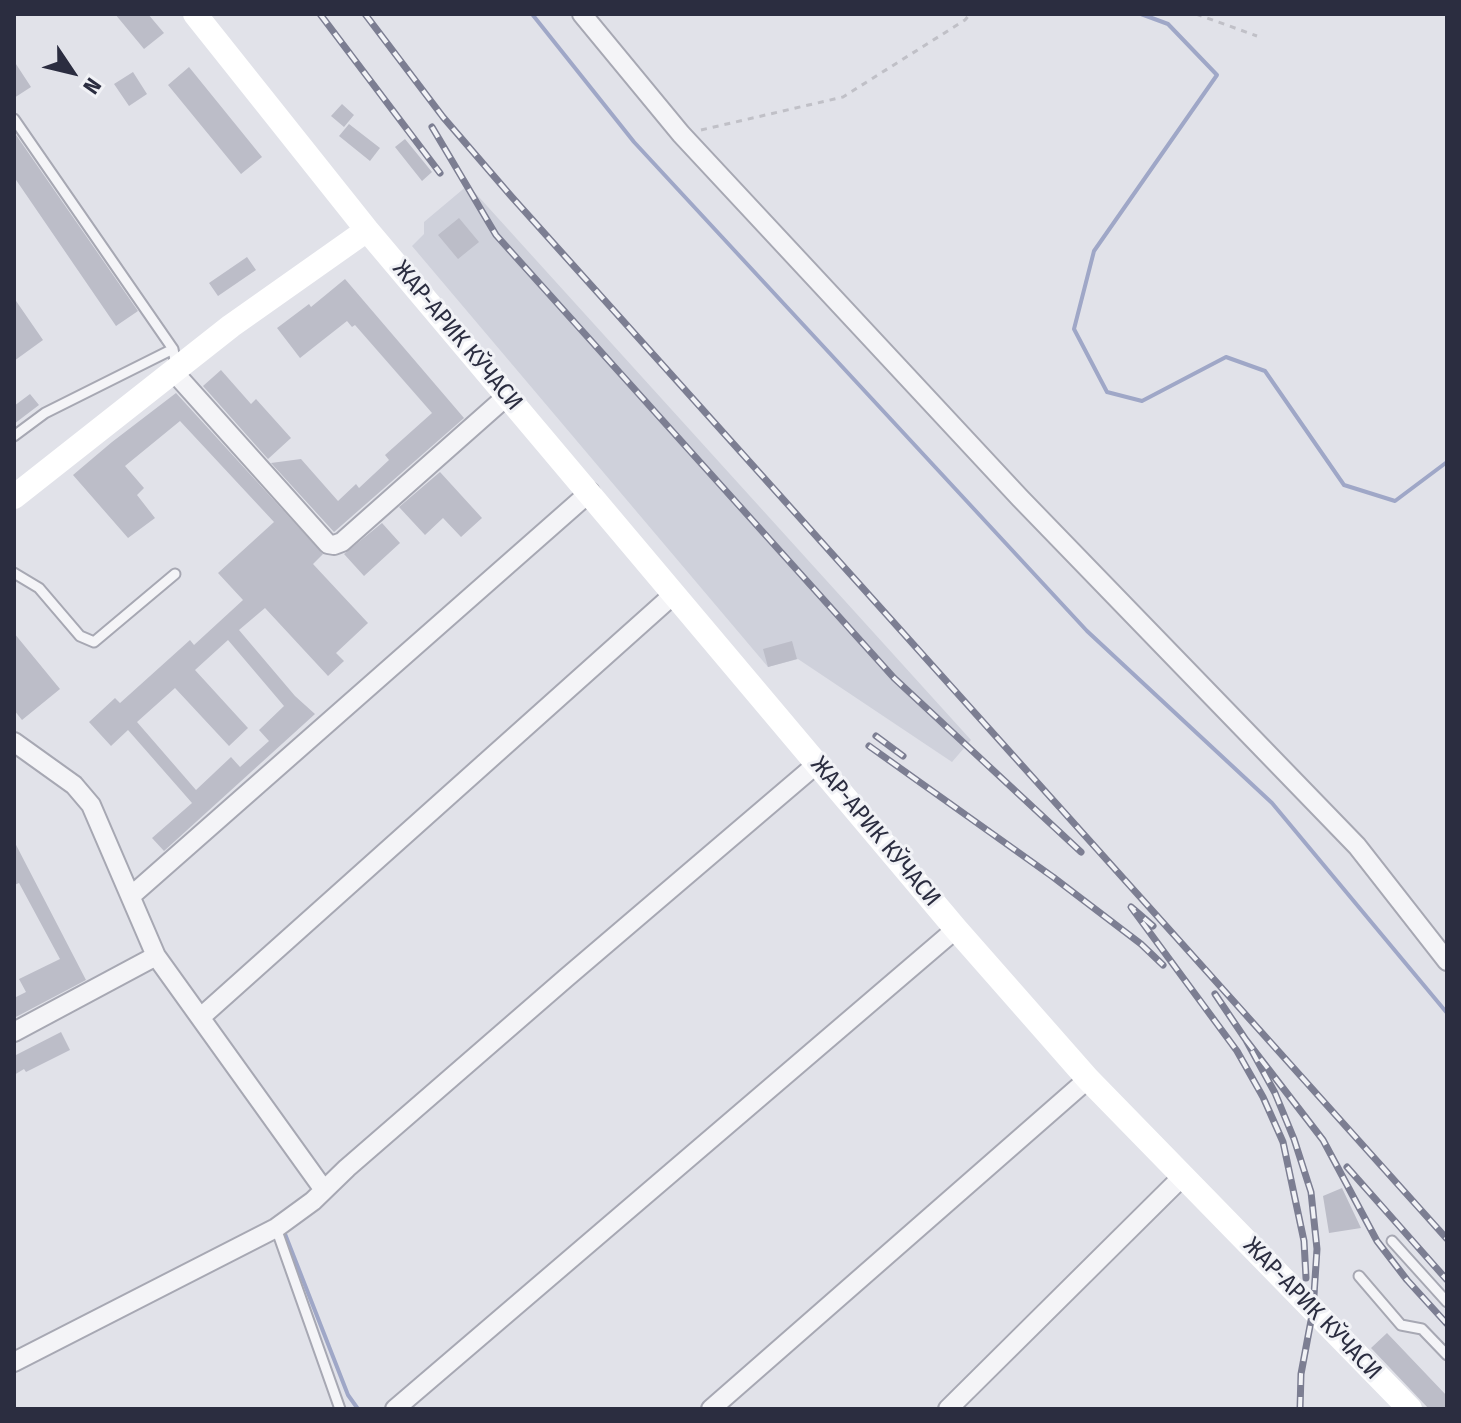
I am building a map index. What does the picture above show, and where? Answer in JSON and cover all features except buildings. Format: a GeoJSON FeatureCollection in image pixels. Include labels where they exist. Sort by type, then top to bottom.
{"type":"FeatureCollection","features":[{"type":"Feature","properties":{"kind":"main road","name":"ЖАР-АРИК КЎЧАСИ"},"geometry":{"type":"LineString","coordinates":[[195,14],[367,230],[956,929],[1088,1079],[1410,1409]]}},
{"type":"Feature","properties":{"kind":"main road"},"geometry":{"type":"LineString","coordinates":[[14,497],[174,363],[367,230]]}},
{"type":"Feature","properties":{"kind":"street"},"geometry":{"type":"LineString","coordinates":[[582,14],[681,134],[1020,498],[1357,846],[1447,961]]}},
{"type":"Feature","properties":{"kind":"street"},"geometry":{"type":"LineString","coordinates":[[174,363],[328,544],[334,545],[342,542],[507,396]]}},
{"type":"Feature","properties":{"kind":"street"},"geometry":{"type":"LineString","coordinates":[[131,896],[590,492]]}},
{"type":"Feature","properties":{"kind":"street"},"geometry":{"type":"LineString","coordinates":[[201,1017],[673,595]]}},
{"type":"Feature","properties":{"kind":"street"},"geometry":{"type":"LineString","coordinates":[[14,742],[74,785],[91,805],[156,956],[324,1190]]}},
{"type":"Feature","properties":{"kind":"street"},"geometry":{"type":"LineString","coordinates":[[14,1362],[276,1228],[324,1190],[818,763]]}},
{"type":"Feature","properties":{"kind":"street"},"geometry":{"type":"LineString","coordinates":[[395,1409],[956,929]]}},
{"type":"Feature","properties":{"kind":"street"},"geometry":{"type":"LineString","coordinates":[[14,1032],[156,956]]}},
{"type":"Feature","properties":{"kind":"street"},"geometry":{"type":"LineString","coordinates":[[711,1409],[1088,1079]]}},
{"type":"Feature","properties":{"kind":"street"},"geometry":{"type":"LineString","coordinates":[[948,1409],[1182,1177]]}},
{"type":"Feature","properties":{"kind":"lane"},"geometry":{"type":"LineString","coordinates":[[14,119],[174,363],[45,413],[14,436]]}},
{"type":"Feature","properties":{"kind":"lane"},"geometry":{"type":"LineString","coordinates":[[14,573],[39,588],[80,636],[94,642],[175,574]]}},
{"type":"Feature","properties":{"kind":"lane"},"geometry":{"type":"LineString","coordinates":[[276,1228],[340,1409]]}},
{"type":"Feature","properties":{"kind":"lane"},"geometry":{"type":"LineString","coordinates":[[1392,1241],[1447,1302]]}},
{"type":"Feature","properties":{"kind":"lane"},"geometry":{"type":"LineString","coordinates":[[1359,1276],[1401,1325],[1422,1329],[1447,1355]]}},
{"type":"Feature","properties":{"kind":"path"},"geometry":{"type":"LineString","coordinates":[[681,134],[843,97],[970,14]]}},
{"type":"Feature","properties":{"kind":"path"},"geometry":{"type":"LineString","coordinates":[[1196,14],[1257,36]]}},
{"type":"Feature","properties":{"kind":"shaded area"},"geometry":{"type":"Polygon","coordinates":[[[468,185],[971,740],[952,762],[798,659],[768,667],[412,246],[424,234],[424,222],[468,185]]]}},
{"type":"Feature","properties":{"kind":"waterway"},"geometry":{"type":"LineString","coordinates":[[532,14],[634,142],[1087,631],[1272,803],[1447,1013]]}},
{"type":"Feature","properties":{"kind":"waterway"},"geometry":{"type":"LineString","coordinates":[[1141,14],[1168,24],[1217,75],[1094,251],[1074,329],[1107,392],[1142,401],[1226,357],[1265,371],[1344,485],[1395,501],[1447,462]]}},
{"type":"Feature","properties":{"kind":"waterway"},"geometry":{"type":"LineString","coordinates":[[285,1234],[348,1395],[358,1409]]}},
{"type":"Feature","properties":{"kind":"railway"},"geometry":{"type":"LineString","coordinates":[[320,14],[440,173]]}},
{"type":"Feature","properties":{"kind":"railway"},"geometry":{"type":"LineString","coordinates":[[365,14],[443,117],[511,196],[1447,1239]]}},
{"type":"Feature","properties":{"kind":"railway"},"geometry":{"type":"LineString","coordinates":[[432,127],[496,235],[894,678],[1081,852]]}},
{"type":"Feature","properties":{"kind":"railway"},"geometry":{"type":"LineString","coordinates":[[876,736],[903,756]]}},
{"type":"Feature","properties":{"kind":"railway"},"geometry":{"type":"LineString","coordinates":[[869,746],[1053,877],[1141,944],[1163,965]]}},
{"type":"Feature","properties":{"kind":"railway"},"geometry":{"type":"LineString","coordinates":[[1153,926],[1131,907],[1237,1051],[1263,1097],[1283,1142],[1304,1241],[1306,1278]]}},
{"type":"Feature","properties":{"kind":"railway"},"geometry":{"type":"LineString","coordinates":[[1215,994],[1246,1040]]}},
{"type":"Feature","properties":{"kind":"railway"},"geometry":{"type":"LineString","coordinates":[[1300,1409],[1301,1374],[1313,1310],[1317,1249],[1311,1192],[1275,1093],[1246,1040],[1323,1140],[1377,1241],[1447,1324]]}},
{"type":"Feature","properties":{"kind":"railway"},"geometry":{"type":"LineString","coordinates":[[1347,1167],[1447,1280]]}}]}
